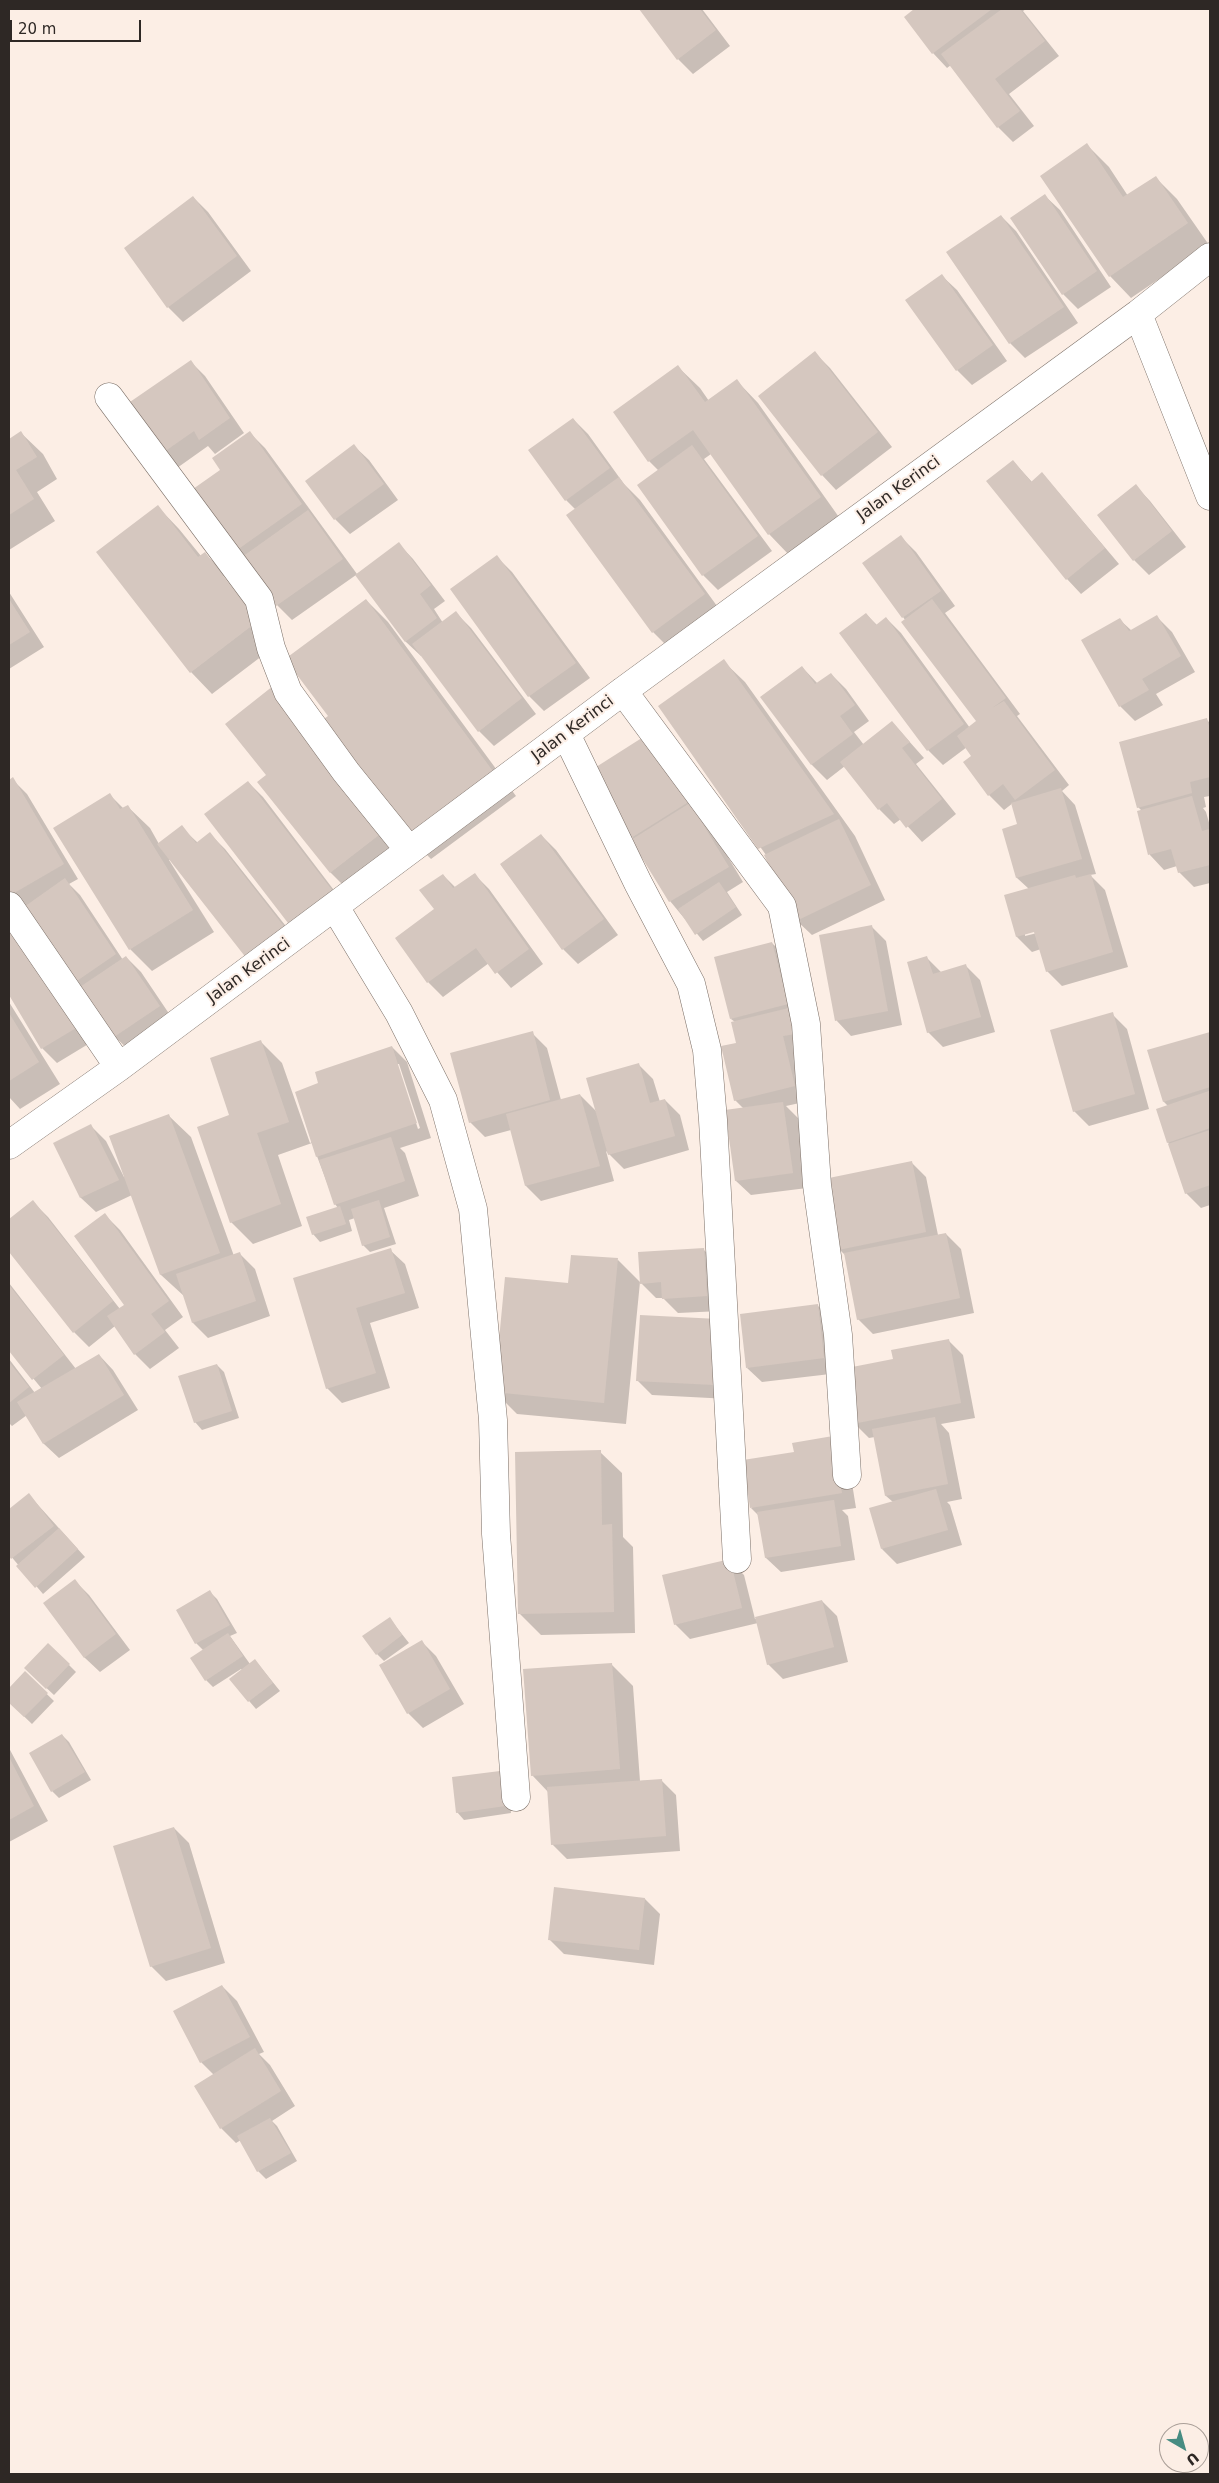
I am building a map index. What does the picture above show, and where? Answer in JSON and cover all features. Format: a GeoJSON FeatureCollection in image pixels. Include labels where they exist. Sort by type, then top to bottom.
{"type":"FeatureCollection","features":[{"type":"Feature","properties":{"kind":"street","name":"Jalan Kerinci"},"geometry":{"type":"LineString","coordinates":[[9,1145],[119,1067],[624,691],[1138,314],[1210,257]]}},
{"type":"Feature","properties":{"kind":"street"},"geometry":{"type":"LineString","coordinates":[[1138,314],[1210,496]]}},
{"type":"Feature","properties":{"kind":"street"},"geometry":{"type":"LineString","coordinates":[[109,397],[259,599],[271,648],[288,692],[346,772],[409,850]]}},
{"type":"Feature","properties":{"kind":"street"},"geometry":{"type":"LineString","coordinates":[[624,691],[782,906],[806,1024],[817,1185],[838,1335],[847,1475]]}},
{"type":"Feature","properties":{"kind":"street"},"geometry":{"type":"LineString","coordinates":[[566,734],[638,883],[691,984],[707,1050],[713,1120],[737,1559]]}},
{"type":"Feature","properties":{"kind":"street"},"geometry":{"type":"LineString","coordinates":[[9,906],[119,1067]]}},
{"type":"Feature","properties":{"kind":"street"},"geometry":{"type":"LineString","coordinates":[[335,907],[400,1013],[442,1100],[473,1209],[493,1420],[496,1534],[516,1797]]}},
{"type":"Feature","properties":{"kind":"building"},"geometry":{"type":"Polygon","coordinates":[[[639,9],[700,9],[716,30],[677,60],[639,9]]]}},
{"type":"Feature","properties":{"kind":"building"},"geometry":{"type":"Polygon","coordinates":[[[914,9],[992,9],[932,54],[904,17],[914,9]]]}},
{"type":"Feature","properties":{"kind":"building"},"geometry":{"type":"Polygon","coordinates":[[[1002,9],[1020,9],[1045,41],[995,79],[1020,111],[997,128],[941,54],[1002,9]]]}},
{"type":"Feature","properties":{"kind":"building"},"geometry":{"type":"Polygon","coordinates":[[[1087,143],[1123,197],[1156,176],[1188,223],[1109,277],[1040,176],[1087,143]]]}},
{"type":"Feature","properties":{"kind":"building"},"geometry":{"type":"Polygon","coordinates":[[[1045,194],[1097,271],[1062,295],[1010,218],[1045,194]]]}},
{"type":"Feature","properties":{"kind":"building"},"geometry":{"type":"Polygon","coordinates":[[[193,196],[237,256],[167,308],[124,248],[193,196]]]}},
{"type":"Feature","properties":{"kind":"building"},"geometry":{"type":"Polygon","coordinates":[[[1001,215],[1064,307],[1009,344],[946,252],[1001,215]]]}},
{"type":"Feature","properties":{"kind":"building"},"geometry":{"type":"Polygon","coordinates":[[[942,274],[993,345],[956,371],[905,300],[942,274]]]}},
{"type":"Feature","properties":{"kind":"building"},"geometry":{"type":"Polygon","coordinates":[[[815,351],[878,432],[821,476],[758,396],[815,351]]]}},
{"type":"Feature","properties":{"kind":"building"},"geometry":{"type":"Polygon","coordinates":[[[191,360],[230,418],[199,440],[194,431],[161,454],[127,404],[191,360]]]}},
{"type":"Feature","properties":{"kind":"building"},"geometry":{"type":"Polygon","coordinates":[[[678,365],[705,402],[737,379],[821,497],[768,535],[693,430],[648,462],[613,412],[678,365]]]}},
{"type":"Feature","properties":{"kind":"building"},"geometry":{"type":"Polygon","coordinates":[[[573,418],[610,468],[565,501],[528,450],[573,418]]]}},
{"type":"Feature","properties":{"kind":"building"},"geometry":{"type":"Polygon","coordinates":[[[21,431],[37,457],[16,470],[34,499],[9,515],[9,439],[21,431]]]}},
{"type":"Feature","properties":{"kind":"building"},"geometry":{"type":"Polygon","coordinates":[[[250,431],[302,504],[237,550],[193,489],[220,470],[212,458],[250,431]]]}},
{"type":"Feature","properties":{"kind":"building"},"geometry":{"type":"Polygon","coordinates":[[[354,444],[384,484],[334,520],[305,481],[354,444]]]}},
{"type":"Feature","properties":{"kind":"building"},"geometry":{"type":"Polygon","coordinates":[[[692,445],[758,536],[702,576],[637,485],[692,445]]]}},
{"type":"Feature","properties":{"kind":"building"},"geometry":{"type":"Polygon","coordinates":[[[1013,460],[1031,482],[1042,472],[1105,548],[1066,580],[986,481],[1013,460]]]}},
{"type":"Feature","properties":{"kind":"building"},"geometry":{"type":"Polygon","coordinates":[[[619,477],[705,594],[652,633],[566,515],[619,477]]]}},
{"type":"Feature","properties":{"kind":"building"},"geometry":{"type":"Polygon","coordinates":[[[1136,484],[1172,531],[1133,561],[1097,515],[1136,484]]]}},
{"type":"Feature","properties":{"kind":"building"},"geometry":{"type":"Polygon","coordinates":[[[158,505],[198,557],[205,552],[258,621],[190,673],[96,552],[158,505]]]}},
{"type":"Feature","properties":{"kind":"building"},"geometry":{"type":"Polygon","coordinates":[[[308,510],[343,559],[276,606],[242,557],[308,510]]]}},
{"type":"Feature","properties":{"kind":"building"},"geometry":{"type":"Polygon","coordinates":[[[901,535],[941,591],[902,618],[862,563],[901,535]]]}},
{"type":"Feature","properties":{"kind":"building"},"geometry":{"type":"Polygon","coordinates":[[[399,542],[431,585],[420,594],[437,618],[405,642],[355,575],[399,542]]]}},
{"type":"Feature","properties":{"kind":"building"},"geometry":{"type":"Polygon","coordinates":[[[497,555],[576,663],[528,697],[450,589],[497,555]]]}},
{"type":"Feature","properties":{"kind":"building"},"geometry":{"type":"Polygon","coordinates":[[[9,599],[30,632],[9,645],[9,599]]]}},
{"type":"Feature","properties":{"kind":"building"},"geometry":{"type":"Polygon","coordinates":[[[366,599],[495,774],[409,838],[321,721],[328,716],[285,659],[366,599]]]}},
{"type":"Feature","properties":{"kind":"building"},"geometry":{"type":"Polygon","coordinates":[[[932,599],[1006,698],[992,708],[1004,701],[1055,770],[1015,800],[1003,784],[988,796],[963,762],[971,756],[957,736],[976,721],[901,622],[932,599]]]}},
{"type":"Feature","properties":{"kind":"building"},"geometry":{"type":"Polygon","coordinates":[[[456,611],[522,698],[478,732],[412,644],[456,611]]]}},
{"type":"Feature","properties":{"kind":"building"},"geometry":{"type":"Polygon","coordinates":[[[866,613],[876,625],[886,617],[964,724],[927,751],[839,633],[866,613]]]}},
{"type":"Feature","properties":{"kind":"building"},"geometry":{"type":"Polygon","coordinates":[[[1157,615],[1181,656],[1142,679],[1149,690],[1119,707],[1081,640],[1120,618],[1129,631],[1157,615]]]}},
{"type":"Feature","properties":{"kind":"building"},"geometry":{"type":"Polygon","coordinates":[[[724,659],[834,814],[758,849],[658,706],[724,659]]]}},
{"type":"Feature","properties":{"kind":"building"},"geometry":{"type":"Polygon","coordinates":[[[802,666],[815,684],[831,673],[855,705],[840,716],[853,734],[811,765],[760,697],[802,666]]]}},
{"type":"Feature","properties":{"kind":"building"},"geometry":{"type":"Polygon","coordinates":[[[273,686],[322,747],[314,753],[379,835],[330,873],[257,782],[266,775],[225,724],[273,686]]]}},
{"type":"Feature","properties":{"kind":"building"},"geometry":{"type":"Polygon","coordinates":[[[1207,718],[1210,730],[1210,777],[1190,782],[1192,793],[1137,808],[1119,742],[1207,718]]]}},
{"type":"Feature","properties":{"kind":"building"},"geometry":{"type":"Polygon","coordinates":[[[892,721],[910,742],[902,748],[942,799],[906,828],[887,803],[878,810],[840,762],[892,721]]]}},
{"type":"Feature","properties":{"kind":"building"},"geometry":{"type":"Polygon","coordinates":[[[648,734],[690,801],[631,838],[593,769],[648,734]]]}},
{"type":"Feature","properties":{"kind":"building"},"geometry":{"type":"Polygon","coordinates":[[[13,777],[64,864],[9,896],[9,780],[13,777]]]}},
{"type":"Feature","properties":{"kind":"building"},"geometry":{"type":"Polygon","coordinates":[[[248,781],[332,890],[288,923],[204,814],[248,781]]]}},
{"type":"Feature","properties":{"kind":"building"},"geometry":{"type":"Polygon","coordinates":[[[1061,788],[1082,859],[1016,878],[1002,829],[1017,824],[1011,803],[1061,788]]]}},
{"type":"Feature","properties":{"kind":"building"},"geometry":{"type":"Polygon","coordinates":[[[110,793],[120,809],[128,805],[193,910],[129,950],[53,828],[110,793]]]}},
{"type":"Feature","properties":{"kind":"building"},"geometry":{"type":"Polygon","coordinates":[[[1192,796],[1202,831],[1210,829],[1210,865],[1178,873],[1171,849],[1148,855],[1137,811],[1192,796]]]}},
{"type":"Feature","properties":{"kind":"building"},"geometry":{"type":"Polygon","coordinates":[[[690,803],[729,867],[669,902],[631,840],[690,803]]]}},
{"type":"Feature","properties":{"kind":"building"},"geometry":{"type":"Polygon","coordinates":[[[839,819],[871,885],[796,921],[764,855],[839,819]]]}},
{"type":"Feature","properties":{"kind":"building"},"geometry":{"type":"Polygon","coordinates":[[[182,825],[196,843],[210,832],[286,929],[247,959],[157,844],[182,825]]]}},
{"type":"Feature","properties":{"kind":"building"},"geometry":{"type":"Polygon","coordinates":[[[541,834],[604,919],[562,950],[500,864],[541,834]]]}},
{"type":"Feature","properties":{"kind":"building"},"geometry":{"type":"Polygon","coordinates":[[[475,873],[529,949],[495,974],[476,948],[427,983],[395,938],[434,909],[419,890],[443,874],[453,888],[475,873]]]}},
{"type":"Feature","properties":{"kind":"building"},"geometry":{"type":"Polygon","coordinates":[[[1091,874],[1113,952],[1046,972],[1034,932],[1016,937],[1004,895],[1075,875],[1076,878],[1091,874]]]}},
{"type":"Feature","properties":{"kind":"building"},"geometry":{"type":"Polygon","coordinates":[[[65,878],[116,954],[68,987],[17,912],[65,878]]]}},
{"type":"Feature","properties":{"kind":"building"},"geometry":{"type":"Polygon","coordinates":[[[719,882],[736,907],[695,935],[678,909],[719,882]]]}},
{"type":"Feature","properties":{"kind":"building"},"geometry":{"type":"Polygon","coordinates":[[[9,917],[76,1028],[41,1049],[9,995],[9,917]]]}},
{"type":"Feature","properties":{"kind":"building"},"geometry":{"type":"Polygon","coordinates":[[[872,925],[888,1011],[835,1021],[819,935],[872,925]]]}},
{"type":"Feature","properties":{"kind":"building"},"geometry":{"type":"Polygon","coordinates":[[[772,942],[788,1004],[730,1019],[714,957],[772,942]]]}},
{"type":"Feature","properties":{"kind":"building"},"geometry":{"type":"Polygon","coordinates":[[[126,956],[160,1006],[114,1037],[80,987],[126,956]]]}},
{"type":"Feature","properties":{"kind":"building"},"geometry":{"type":"Polygon","coordinates":[[[927,956],[933,974],[966,964],[981,1017],[927,1033],[907,962],[927,956]]]}},
{"type":"Feature","properties":{"kind":"building"},"geometry":{"type":"Polygon","coordinates":[[[789,1008],[795,1034],[783,1036],[795,1086],[734,1101],[721,1046],[736,1043],[731,1022],[789,1008]]]}},
{"type":"Feature","properties":{"kind":"building"},"geometry":{"type":"Polygon","coordinates":[[[1113,1012],[1135,1094],[1073,1112],[1050,1030],[1113,1012]]]}},
{"type":"Feature","properties":{"kind":"building"},"geometry":{"type":"Polygon","coordinates":[[[9,1013],[39,1062],[9,1081],[9,1013]]]}},
{"type":"Feature","properties":{"kind":"building"},"geometry":{"type":"Polygon","coordinates":[[[533,1031],[550,1100],[469,1123],[450,1053],[533,1031]]]}},
{"type":"Feature","properties":{"kind":"building"},"geometry":{"type":"Polygon","coordinates":[[[1210,1032],[1210,1087],[1163,1102],[1147,1050],[1210,1032]]]}},
{"type":"Feature","properties":{"kind":"building"},"geometry":{"type":"Polygon","coordinates":[[[261,1040],[289,1122],[257,1133],[281,1204],[230,1223],[197,1127],[229,1115],[210,1058],[261,1040]]]}},
{"type":"Feature","properties":{"kind":"building"},"geometry":{"type":"Polygon","coordinates":[[[392,1046],[417,1123],[316,1157],[295,1092],[318,1083],[315,1072],[392,1046]]]}},
{"type":"Feature","properties":{"kind":"building"},"geometry":{"type":"Polygon","coordinates":[[[639,1063],[650,1103],[665,1099],[675,1136],[608,1155],[586,1078],[639,1063]]]}},
{"type":"Feature","properties":{"kind":"building"},"geometry":{"type":"Polygon","coordinates":[[[1209,1091],[1210,1128],[1167,1143],[1156,1109],[1209,1091]]]}},
{"type":"Feature","properties":{"kind":"building"},"geometry":{"type":"Polygon","coordinates":[[[580,1094],[600,1166],[525,1186],[506,1114],[580,1094]]]}},
{"type":"Feature","properties":{"kind":"building"},"geometry":{"type":"Polygon","coordinates":[[[783,1102],[793,1173],[735,1181],[725,1110],[783,1102]]]}},
{"type":"Feature","properties":{"kind":"building"},"geometry":{"type":"Polygon","coordinates":[[[169,1114],[220,1253],[160,1275],[109,1136],[169,1114]]]}},
{"type":"Feature","properties":{"kind":"building"},"geometry":{"type":"Polygon","coordinates":[[[91,1124],[119,1180],[80,1198],[53,1143],[91,1124]]]}},
{"type":"Feature","properties":{"kind":"building"},"geometry":{"type":"Polygon","coordinates":[[[1210,1130],[1210,1185],[1185,1194],[1168,1144],[1210,1130]]]}},
{"type":"Feature","properties":{"kind":"building"},"geometry":{"type":"Polygon","coordinates":[[[391,1137],[405,1181],[334,1205],[319,1160],[391,1137]]]}},
{"type":"Feature","properties":{"kind":"building"},"geometry":{"type":"Polygon","coordinates":[[[912,1161],[926,1232],[838,1250],[824,1179],[912,1161]]]}},
{"type":"Feature","properties":{"kind":"building"},"geometry":{"type":"Polygon","coordinates":[[[33,1200],[113,1301],[73,1333],[9,1252],[9,1219],[33,1200]]]}},
{"type":"Feature","properties":{"kind":"building"},"geometry":{"type":"Polygon","coordinates":[[[379,1200],[390,1237],[362,1246],[351,1209],[379,1200]]]}},
{"type":"Feature","properties":{"kind":"building"},"geometry":{"type":"Polygon","coordinates":[[[340,1206],[346,1224],[312,1235],[306,1217],[340,1206]]]}},
{"type":"Feature","properties":{"kind":"building"},"geometry":{"type":"Polygon","coordinates":[[[105,1213],[169,1301],[151,1314],[165,1332],[134,1355],[107,1316],[124,1305],[74,1236],[105,1213]]]}},
{"type":"Feature","properties":{"kind":"building"},"geometry":{"type":"Polygon","coordinates":[[[946,1233],[960,1298],[857,1320],[844,1253],[946,1233]]]}},
{"type":"Feature","properties":{"kind":"building"},"geometry":{"type":"Polygon","coordinates":[[[391,1248],[405,1293],[356,1308],[376,1373],[326,1389],[293,1278],[391,1248]]]}},
{"type":"Feature","properties":{"kind":"building"},"geometry":{"type":"Polygon","coordinates":[[[704,1248],[707,1296],[662,1299],[661,1282],[640,1284],[638,1252],[704,1248]]]}},
{"type":"Feature","properties":{"kind":"building"},"geometry":{"type":"Polygon","coordinates":[[[240,1252],[256,1301],[192,1323],[176,1274],[240,1252]]]}},
{"type":"Feature","properties":{"kind":"building"},"geometry":{"type":"Polygon","coordinates":[[[571,1255],[618,1258],[604,1403],[494,1392],[505,1277],[568,1283],[571,1255]]]}},
{"type":"Feature","properties":{"kind":"building"},"geometry":{"type":"Polygon","coordinates":[[[9,1285],[64,1355],[32,1380],[9,1351],[9,1285]]]}},
{"type":"Feature","properties":{"kind":"building"},"geometry":{"type":"Polygon","coordinates":[[[818,1304],[824,1358],[746,1368],[740,1314],[818,1304]]]}},
{"type":"Feature","properties":{"kind":"building"},"geometry":{"type":"Polygon","coordinates":[[[640,1315],[718,1319],[715,1385],[636,1381],[640,1315]]]}},
{"type":"Feature","properties":{"kind":"building"},"geometry":{"type":"Polygon","coordinates":[[[949,1339],[961,1403],[852,1424],[842,1369],[893,1359],[891,1350],[949,1339]]]}},
{"type":"Feature","properties":{"kind":"building"},"geometry":{"type":"Polygon","coordinates":[[[99,1354],[124,1395],[43,1444],[17,1402],[99,1354]]]}},
{"type":"Feature","properties":{"kind":"building"},"geometry":{"type":"Polygon","coordinates":[[[9,1362],[29,1387],[9,1403],[9,1362]]]}},
{"type":"Feature","properties":{"kind":"building"},"geometry":{"type":"Polygon","coordinates":[[[217,1364],[232,1411],[194,1423],[178,1376],[217,1364]]]}},
{"type":"Feature","properties":{"kind":"building"},"geometry":{"type":"Polygon","coordinates":[[[935,1417],[948,1484],[885,1496],[872,1429],[935,1417]]]}},
{"type":"Feature","properties":{"kind":"building"},"geometry":{"type":"Polygon","coordinates":[[[833,1436],[842,1493],[750,1508],[743,1460],[794,1452],[792,1443],[833,1436]]]}},
{"type":"Feature","properties":{"kind":"building"},"geometry":{"type":"Polygon","coordinates":[[[601,1450],[602,1525],[612,1524],[614,1612],[518,1614],[515,1452],[601,1450]]]}},
{"type":"Feature","properties":{"kind":"building"},"geometry":{"type":"Polygon","coordinates":[[[936,1489],[948,1530],[881,1549],[869,1508],[936,1489]]]}},
{"type":"Feature","properties":{"kind":"building"},"geometry":{"type":"Polygon","coordinates":[[[29,1493],[54,1526],[11,1559],[9,1556],[9,1509],[29,1493]]]}},
{"type":"Feature","properties":{"kind":"building"},"geometry":{"type":"Polygon","coordinates":[[[834,1500],[841,1546],[765,1558],[757,1512],[834,1500]]]}},
{"type":"Feature","properties":{"kind":"building"},"geometry":{"type":"Polygon","coordinates":[[[59,1528],[78,1549],[35,1588],[16,1566],[59,1528]]]}},
{"type":"Feature","properties":{"kind":"building"},"geometry":{"type":"Polygon","coordinates":[[[730,1559],[742,1608],[674,1625],[662,1575],[730,1559]]]}},
{"type":"Feature","properties":{"kind":"building"},"geometry":{"type":"Polygon","coordinates":[[[75,1579],[116,1634],[84,1658],[43,1603],[75,1579]]]}},
{"type":"Feature","properties":{"kind":"building"},"geometry":{"type":"Polygon","coordinates":[[[210,1590],[230,1625],[195,1644],[176,1610],[210,1590]]]}},
{"type":"Feature","properties":{"kind":"building"},"geometry":{"type":"Polygon","coordinates":[[[822,1600],[834,1647],[767,1665],[755,1617],[822,1600]]]}},
{"type":"Feature","properties":{"kind":"building"},"geometry":{"type":"Polygon","coordinates":[[[390,1617],[402,1635],[376,1655],[362,1636],[390,1617]]]}},
{"type":"Feature","properties":{"kind":"building"},"geometry":{"type":"Polygon","coordinates":[[[228,1633],[243,1656],[205,1681],[190,1658],[228,1633]]]}},
{"type":"Feature","properties":{"kind":"building"},"geometry":{"type":"Polygon","coordinates":[[[422,1640],[450,1689],[407,1714],[379,1665],[422,1640]]]}},
{"type":"Feature","properties":{"kind":"building"},"geometry":{"type":"Polygon","coordinates":[[[48,1643],[70,1664],[46,1689],[24,1668],[48,1643]]]}},
{"type":"Feature","properties":{"kind":"building"},"geometry":{"type":"Polygon","coordinates":[[[255,1659],[273,1683],[248,1702],[229,1679],[255,1659]]]}},
{"type":"Feature","properties":{"kind":"building"},"geometry":{"type":"Polygon","coordinates":[[[612,1663],[620,1769],[531,1776],[523,1669],[612,1663]]]}},
{"type":"Feature","properties":{"kind":"building"},"geometry":{"type":"Polygon","coordinates":[[[25,1671],[48,1693],[24,1717],[9,1703],[9,1688],[25,1671]]]}},
{"type":"Feature","properties":{"kind":"building"},"geometry":{"type":"Polygon","coordinates":[[[62,1734],[85,1772],[51,1792],[29,1753],[62,1734]]]}},
{"type":"Feature","properties":{"kind":"building"},"geometry":{"type":"Polygon","coordinates":[[[9,1757],[34,1806],[9,1820],[9,1757]]]}},
{"type":"Feature","properties":{"kind":"building"},"geometry":{"type":"Polygon","coordinates":[[[500,1771],[505,1806],[456,1813],[452,1777],[500,1771]]]}},
{"type":"Feature","properties":{"kind":"building"},"geometry":{"type":"Polygon","coordinates":[[[662,1779],[666,1836],[551,1845],[547,1787],[662,1779]]]}},
{"type":"Feature","properties":{"kind":"building"},"geometry":{"type":"Polygon","coordinates":[[[174,1827],[211,1948],[150,1967],[113,1846],[174,1827]]]}},
{"type":"Feature","properties":{"kind":"building"},"geometry":{"type":"Polygon","coordinates":[[[554,1887],[645,1898],[639,1950],[548,1940],[554,1887]]]}},
{"type":"Feature","properties":{"kind":"building"},"geometry":{"type":"Polygon","coordinates":[[[222,1985],[250,2037],[200,2063],[173,2011],[222,1985]]]}},
{"type":"Feature","properties":{"kind":"building"},"geometry":{"type":"Polygon","coordinates":[[[255,2048],[281,2091],[220,2129],[194,2086],[255,2048]]]}},
{"type":"Feature","properties":{"kind":"building"},"geometry":{"type":"Polygon","coordinates":[[[270,2118],[291,2153],[257,2172],[237,2136],[270,2118]]]}}]}
